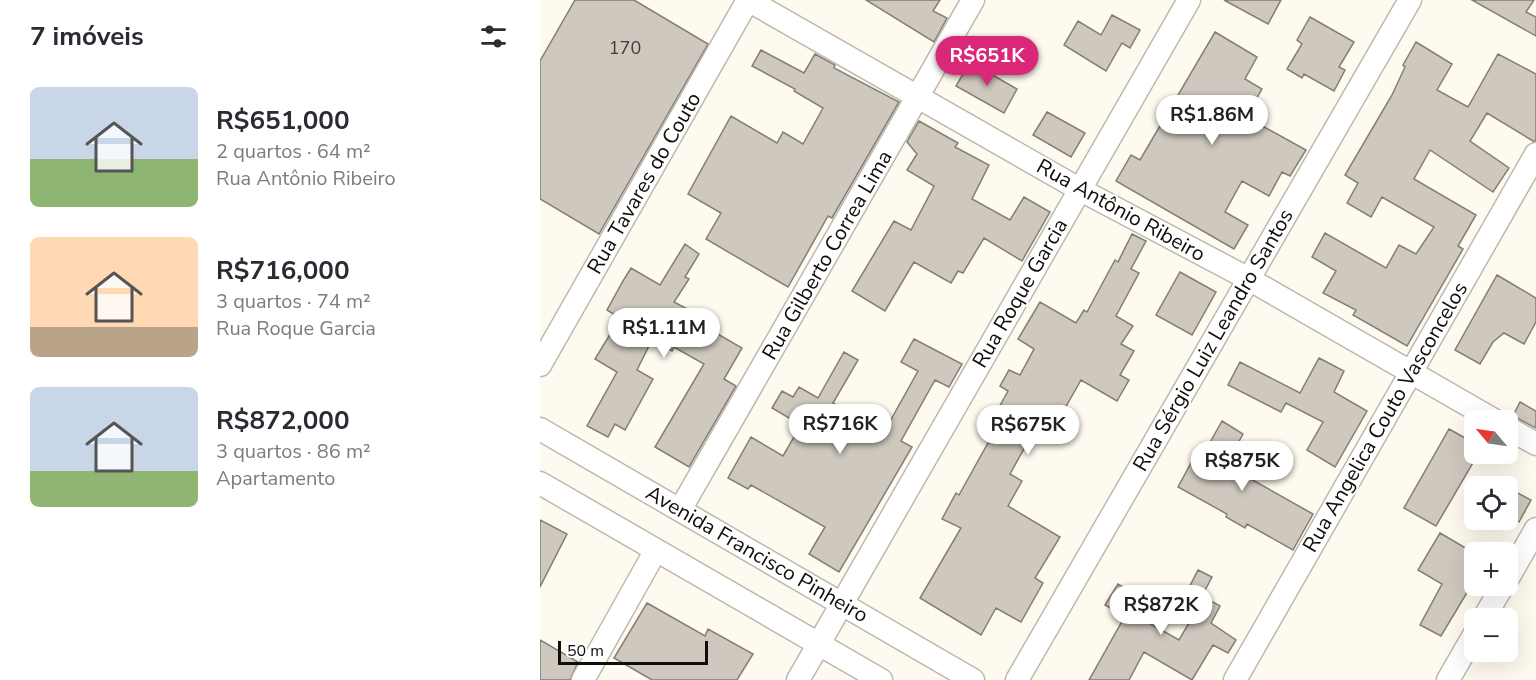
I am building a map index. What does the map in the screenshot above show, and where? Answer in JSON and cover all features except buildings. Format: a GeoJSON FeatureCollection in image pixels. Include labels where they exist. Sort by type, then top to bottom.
{"type":"FeatureCollection","features":[{"type":"Feature","properties":{"kind":"street","name":"Rua Antônio Ribeiro"},"geometry":{"type":"LineString","coordinates":[[748,0],[1079,189],[1247,278],[1477,410]]}},
{"type":"Feature","properties":{"kind":"street","name":"Rua Tavares do Couto"},"geometry":{"type":"LineString","coordinates":[[540,365],[748,0]]}},
{"type":"Feature","properties":{"kind":"street","name":"Rua Gilberto Correa Lima"},"geometry":{"type":"LineString","coordinates":[[680,510],[974,0]]}},
{"type":"Feature","properties":{"kind":"street","name":"Rua Roque Garcia"},"geometry":{"type":"LineString","coordinates":[[798,680],[1189,0]]}},
{"type":"Feature","properties":{"kind":"street","name":"Rua Sérgio Luiz Leandro Santos"},"geometry":{"type":"LineString","coordinates":[[1017,680],[1247,278],[1410,0]]}},
{"type":"Feature","properties":{"kind":"street","name":"Rua Angelica Couto Vasconcelos"},"geometry":{"type":"LineString","coordinates":[[1234,680],[1536,154]]}},
{"type":"Feature","properties":{"kind":"street","name":"Avenida Francisco Pinheiro"},"geometry":{"type":"LineString","coordinates":[[540,429],[973,680]]}},
{"type":"Feature","properties":{"kind":"street"},"geometry":{"type":"LineString","coordinates":[[1518,434],[1536,444]]}},
{"type":"Feature","properties":{"kind":"street"},"geometry":{"type":"LineString","coordinates":[[540,483],[881,680]]}},
{"type":"Feature","properties":{"kind":"street"},"geometry":{"type":"LineString","coordinates":[[1518,560],[1536,529]]}},
{"type":"Feature","properties":{"kind":"street"},"geometry":{"type":"LineString","coordinates":[[583,680],[656,550]]}},
{"type":"Feature","properties":{"kind":"street"},"geometry":{"type":"LineString","coordinates":[[1448,680],[1464,652]]}}]}
